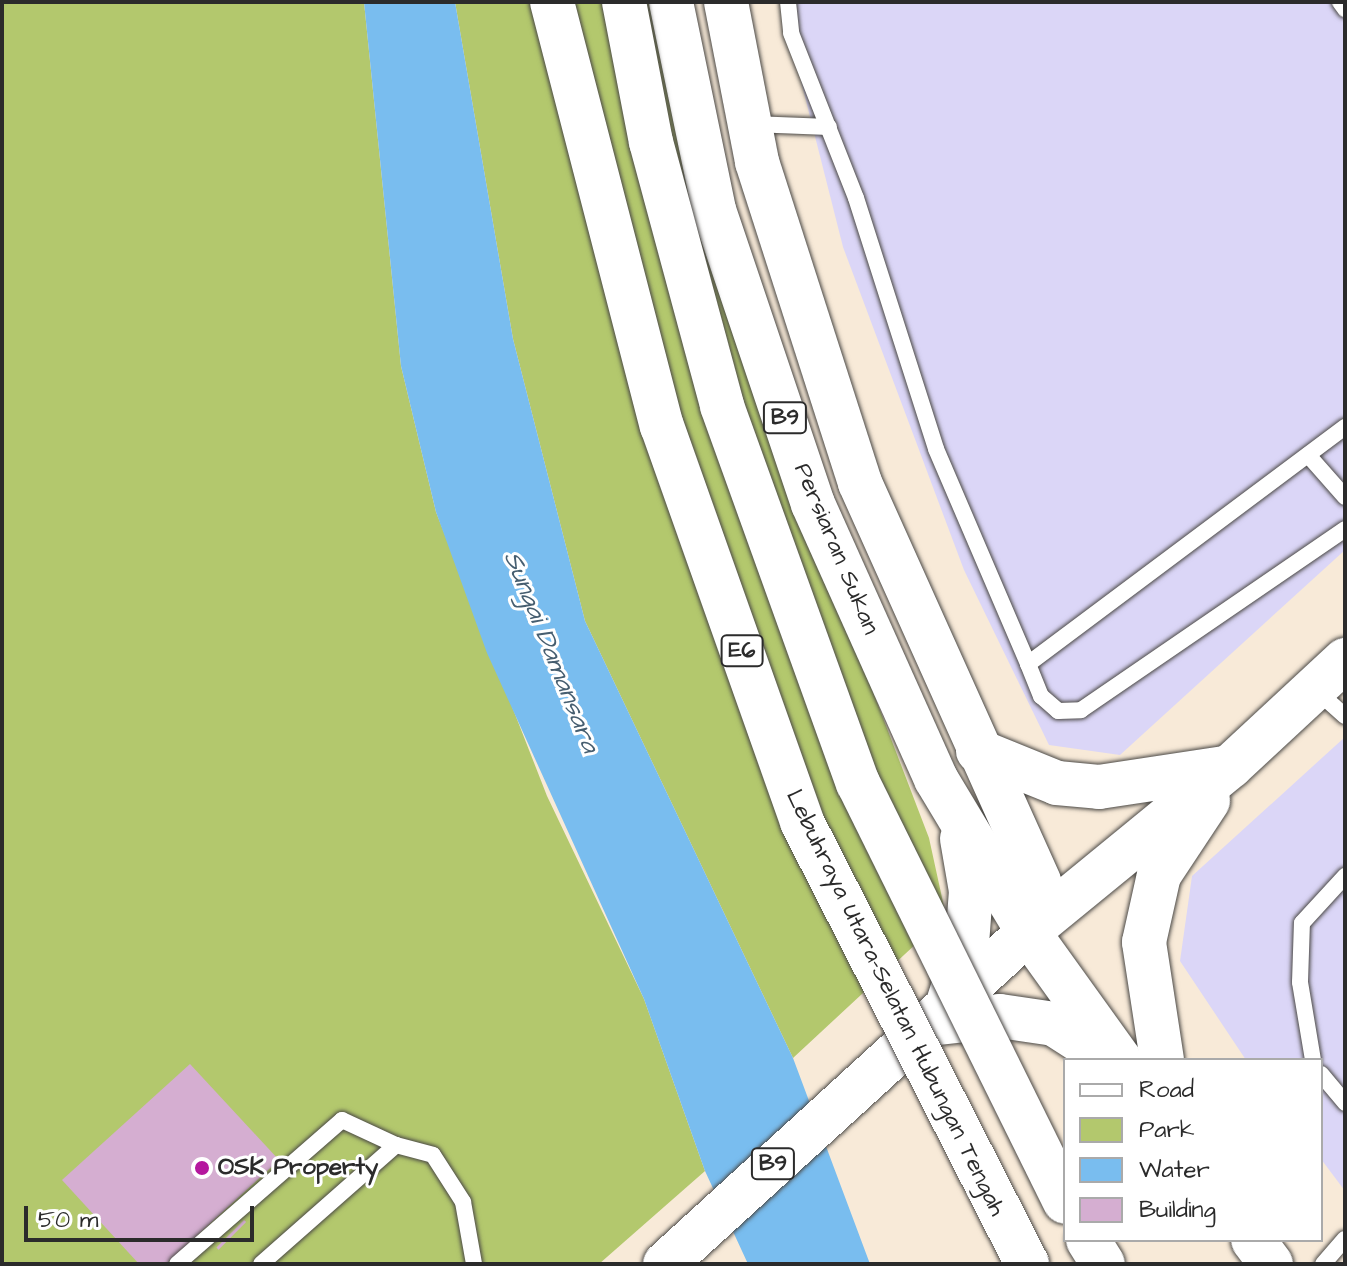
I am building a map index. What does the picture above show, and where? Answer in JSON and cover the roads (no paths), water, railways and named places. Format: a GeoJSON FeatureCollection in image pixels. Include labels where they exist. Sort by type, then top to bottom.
{"type":"FeatureCollection","features":[{"type":"Feature","properties":{"kind":"main road","name":"Lebuhraya Utara–Selatan Hubungan Tengah"},"geometry":{"type":"LineString","coordinates":[[552,2],[662,426],[802,822],[1027,1264]]}},
{"type":"Feature","properties":{"kind":"main road"},"geometry":{"type":"LineString","coordinates":[[624,2],[651,142],[722,406],[858,783],[1063,1198]]}},
{"type":"Feature","properties":{"kind":"main road","name":"Persiaran Sukan"},"geometry":{"type":"LineString","coordinates":[[671,2],[714,210],[813,504],[957,813],[1028,932],[1119,1058]]}},
{"type":"Feature","properties":{"kind":"main road","name":"Persiaran Sukan"},"geometry":{"type":"LineString","coordinates":[[726,3],[751,124],[860,483],[1039,882],[1028,932]]}},
{"type":"Feature","properties":{"kind":"main road"},"geometry":{"type":"LineString","coordinates":[[1028,932],[1231,766],[1335,688]]}},
{"type":"Feature","properties":{"kind":"main road"},"geometry":{"type":"LineString","coordinates":[[978,751],[1057,783],[1099,787],[1231,766]]}},
{"type":"Feature","properties":{"kind":"main road"},"geometry":{"type":"LineString","coordinates":[[1162,1058],[1144,942],[1159,875],[1231,766]]}},
{"type":"Feature","properties":{"kind":"main road"},"geometry":{"type":"LineString","coordinates":[[957,813],[971,891],[967,944],[936,1015],[1000,1016],[1054,1024],[1106,1058]]}},
{"type":"Feature","properties":{"kind":"main road","name":"B9"},"geometry":{"type":"LineString","coordinates":[[665,1264],[1028,932]]}},
{"type":"Feature","properties":{"kind":"main road"},"geometry":{"type":"LineString","coordinates":[[1089,1242],[1103,1264]]}},
{"type":"Feature","properties":{"kind":"main road"},"geometry":{"type":"LineString","coordinates":[[1254,1242],[1271,1264]]}},
{"type":"Feature","properties":{"kind":"lane"},"geometry":{"type":"LineString","coordinates":[[788,2],[791,33],[829,127],[936,449],[1041,696],[1058,711],[1081,710],[1345,529]]}},
{"type":"Feature","properties":{"kind":"lane"},"geometry":{"type":"LineString","coordinates":[[1340,2],[1345,9]]}},
{"type":"Feature","properties":{"kind":"lane"},"geometry":{"type":"LineString","coordinates":[[751,124],[829,127]]}},
{"type":"Feature","properties":{"kind":"lane"},"geometry":{"type":"LineString","coordinates":[[1028,664],[1345,427]]}},
{"type":"Feature","properties":{"kind":"lane"},"geometry":{"type":"LineString","coordinates":[[1308,455],[1345,497]]}},
{"type":"Feature","properties":{"kind":"lane"},"geometry":{"type":"LineString","coordinates":[[1313,1058],[1300,982],[1302,923],[1345,876]]}},
{"type":"Feature","properties":{"kind":"lane"},"geometry":{"type":"LineString","coordinates":[[1323,1076],[1345,1103]]}},
{"type":"Feature","properties":{"kind":"lane"},"geometry":{"type":"LineString","coordinates":[[177,1264],[342,1120],[396,1145],[433,1155],[463,1202],[474,1264]]}},
{"type":"Feature","properties":{"kind":"lane"},"geometry":{"type":"LineString","coordinates":[[261,1264],[396,1145]]}},
{"type":"Feature","properties":{"kind":"lane"},"geometry":{"type":"LineString","coordinates":[[1323,1264],[1345,1239]]}},
{"type":"Feature","properties":{"kind":"water","name":"Sungai Damansara"},"geometry":{"type":"Polygon","coordinates":[[[364,2],[455,2],[513,339],[585,621],[793,1058],[870,1264],[748,1264],[705,1171],[644,999],[487,653],[436,512],[401,366],[364,2]]]}},
{"type":"Feature","properties":{"kind":"place","name":"OSK Property"},"geometry":{"type":"Point","coordinates":[202,1168]}}]}
